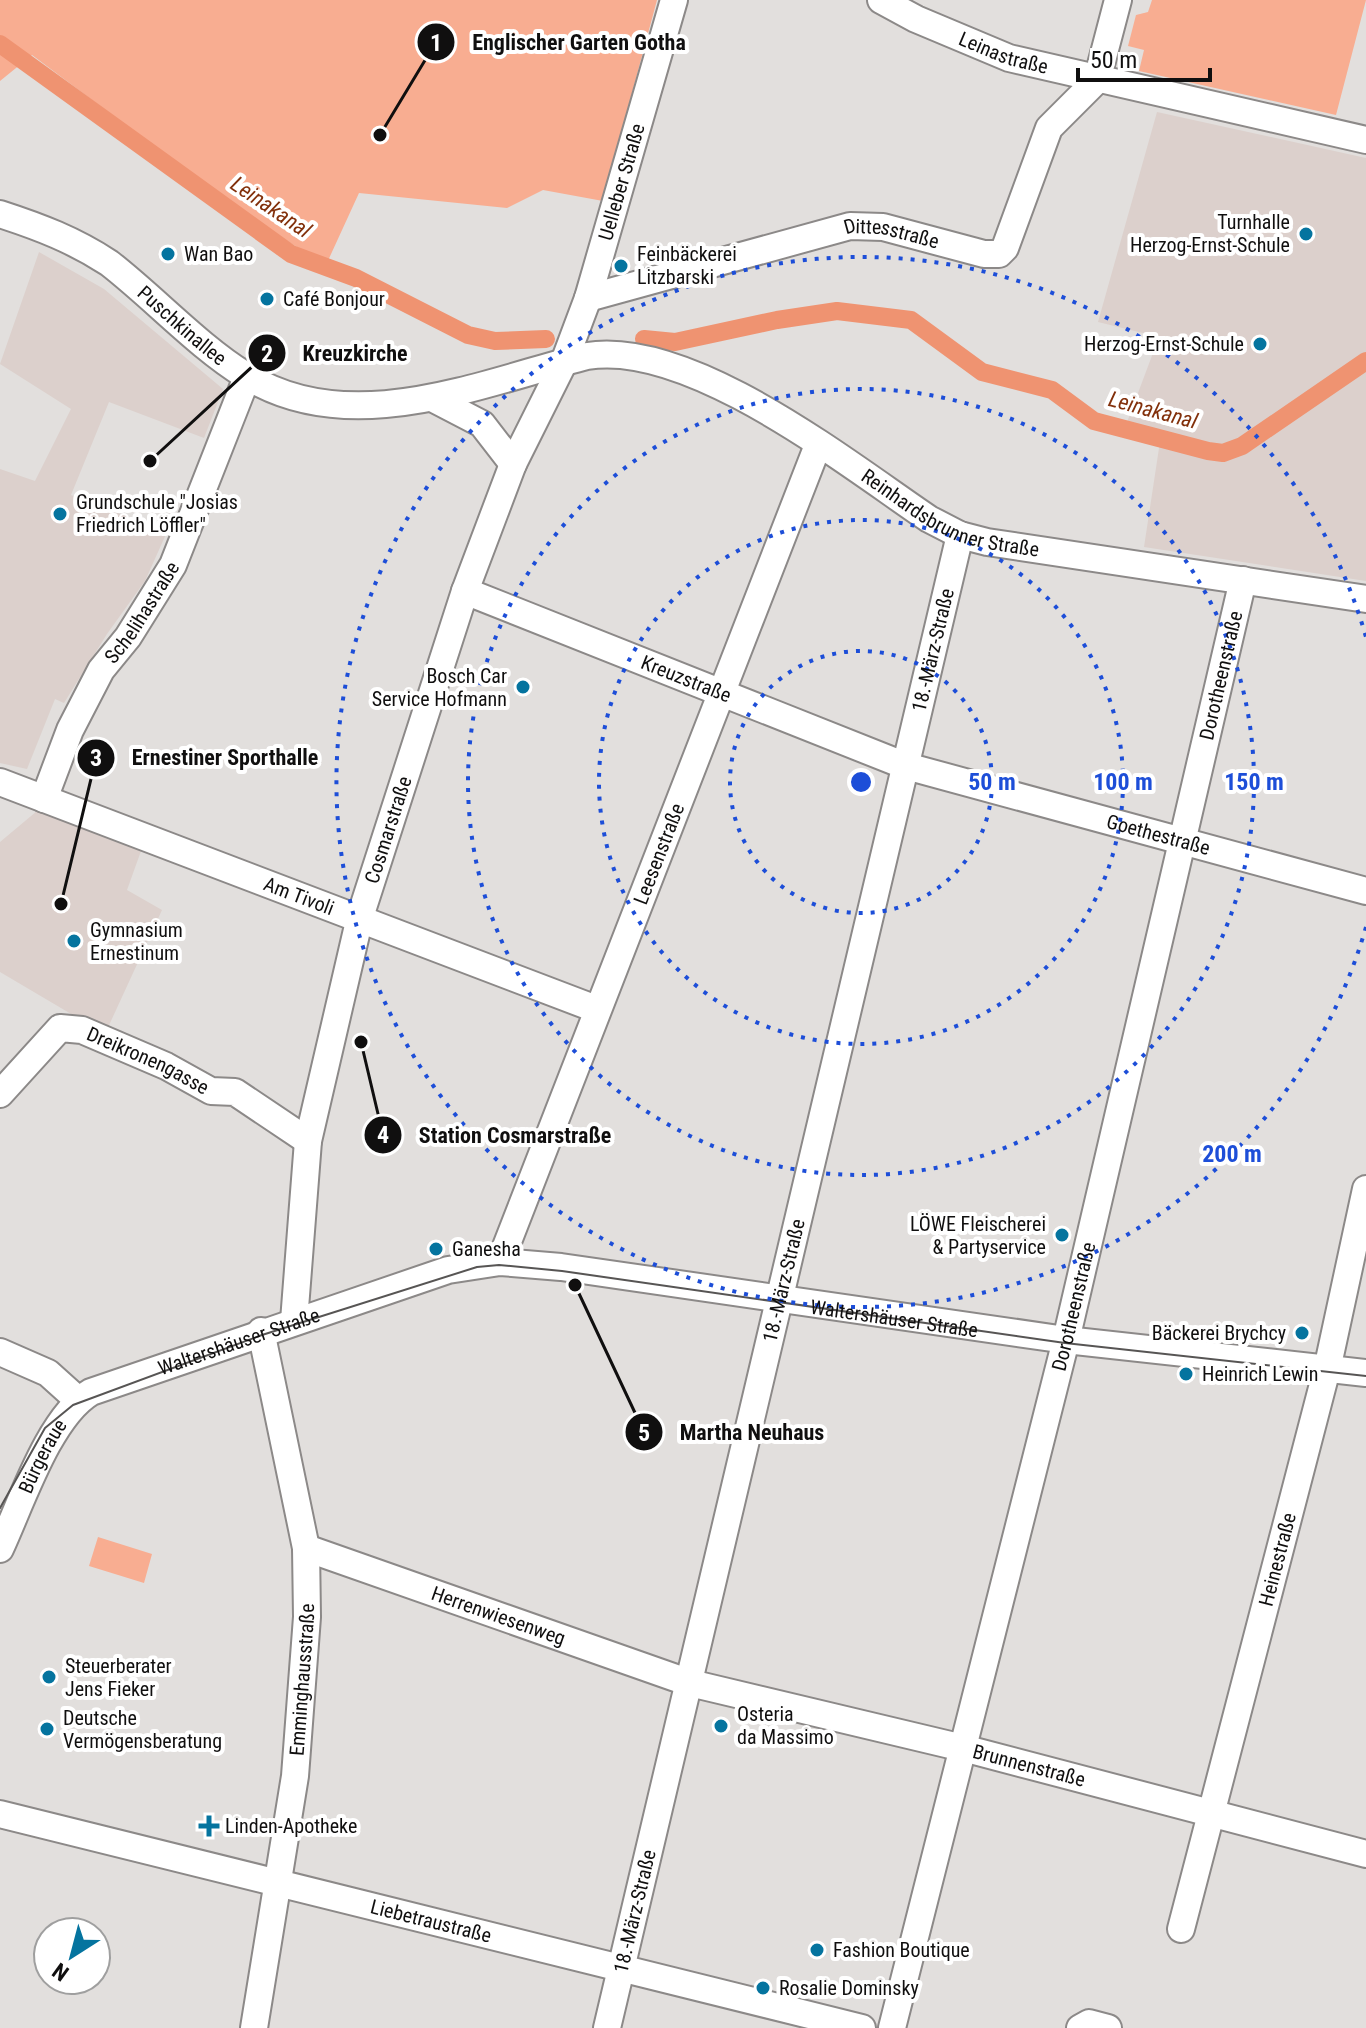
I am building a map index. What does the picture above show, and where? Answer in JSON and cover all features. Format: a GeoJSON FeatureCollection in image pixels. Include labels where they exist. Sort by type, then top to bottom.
{"type":"FeatureCollection","features":[{"type":"Feature","properties":{"kind":"street","name":"Uelleber Straße"},"geometry":{"type":"LineString","coordinates":[[564,362],[588,298],[674,0]]}},
{"type":"Feature","properties":{"kind":"street","name":"Leinastraße"},"geometry":{"type":"LineString","coordinates":[[881,0],[929,25],[1009,58],[1366,140]]}},
{"type":"Feature","properties":{"kind":"street"},"geometry":{"type":"LineString","coordinates":[[1097,80],[1118,0]]}},
{"type":"Feature","properties":{"kind":"street","name":"Dittesstraße"},"geometry":{"type":"LineString","coordinates":[[588,298],[850,226],[883,227],[984,254],[999,254],[1005,248],[1049,128],[1097,80]]}},
{"type":"Feature","properties":{"kind":"street","name":"Puschkinallee"},"geometry":{"type":"LineString","coordinates":[[0,214],[57,232],[109,263],[247,377],[286,393],[328,403],[357,405],[432,398],[564,362]]}},
{"type":"Feature","properties":{"kind":"street","name":"Reinhardsbrunner Straße"},"geometry":{"type":"LineString","coordinates":[[564,362],[614,353],[727,387],[929,519],[960,535],[1025,548],[1366,599]]}},
{"type":"Feature","properties":{"kind":"street","name":"Cosmarstraße"},"geometry":{"type":"LineString","coordinates":[[294,1321],[308,1141],[360,917],[465,591],[513,464],[564,362]]}},
{"type":"Feature","properties":{"kind":"street","name":"Schelihastraße"},"geometry":{"type":"LineString","coordinates":[[44,799],[70,730],[101,670],[128,637],[173,565],[247,377]]}},
{"type":"Feature","properties":{"kind":"street"},"geometry":{"type":"LineString","coordinates":[[432,398],[482,424],[513,464]]}},
{"type":"Feature","properties":{"kind":"street","name":"Leesenstraße"},"geometry":{"type":"LineString","coordinates":[[500,1262],[818,445]]}},
{"type":"Feature","properties":{"kind":"street","name":"18.-März-Straße"},"geometry":{"type":"LineString","coordinates":[[607,2028],[960,535]]}},
{"type":"Feature","properties":{"kind":"street","name":"Dorotheenstraße"},"geometry":{"type":"LineString","coordinates":[[892,2028],[1066,1340],[1243,580]]}},
{"type":"Feature","properties":{"kind":"street","name":"Kreuzstraße"},"geometry":{"type":"LineString","coordinates":[[465,591],[906,766]]}},
{"type":"Feature","properties":{"kind":"street","name":"Goethestraße"},"geometry":{"type":"LineString","coordinates":[[906,766],[1366,891]]}},
{"type":"Feature","properties":{"kind":"street","name":"Am Tivoli"},"geometry":{"type":"LineString","coordinates":[[0,782],[596,1009]]}},
{"type":"Feature","properties":{"kind":"street","name":"Dreikronengasse"},"geometry":{"type":"LineString","coordinates":[[0,1094],[60,1028],[82,1030],[166,1066],[211,1091],[235,1092],[308,1141]]}},
{"type":"Feature","properties":{"kind":"street","name":"Heinestraße"},"geometry":{"type":"LineString","coordinates":[[1181,1929],[1327,1369],[1366,1189]]}},
{"type":"Feature","properties":{"kind":"street","name":"Waltershäuser Straße"},"geometry":{"type":"LineString","coordinates":[[108,1385],[448,1270],[500,1262],[1066,1340],[1366,1373]]}},
{"type":"Feature","properties":{"kind":"street","name":"Emminghausstraße"},"geometry":{"type":"LineString","coordinates":[[254,2028],[275,1883],[295,1776],[307,1617],[306,1548],[261,1331]]}},
{"type":"Feature","properties":{"kind":"street"},"geometry":{"type":"LineString","coordinates":[[0,1352],[48,1373],[78,1400]]}},
{"type":"Feature","properties":{"kind":"street","name":"Bürgeraue"},"geometry":{"type":"LineString","coordinates":[[3,1535],[61,1422],[78,1400],[108,1385]]}},
{"type":"Feature","properties":{"kind":"street","name":"Herrenwiesenweg"},"geometry":{"type":"LineString","coordinates":[[306,1548],[690,1683]]}},
{"type":"Feature","properties":{"kind":"street","name":"Brunnenstraße"},"geometry":{"type":"LineString","coordinates":[[690,1683],[963,1748],[1366,1854]]}},
{"type":"Feature","properties":{"kind":"street","name":"Liebetraustraße"},"geometry":{"type":"LineString","coordinates":[[0,1814],[862,2028]]}},
{"type":"Feature","properties":{"kind":"street"},"geometry":{"type":"LineString","coordinates":[[1080,2028],[1089,2023],[1108,2028]]}},
{"type":"Feature","properties":{"kind":"shaded area"},"geometry":{"type":"Polygon","coordinates":[[[0,0],[657,0],[603,201],[543,190],[507,208],[359,193],[326,265],[250,218],[32,55],[0,81],[0,0]]]}},
{"type":"Feature","properties":{"kind":"shaded area"},"geometry":{"type":"Polygon","coordinates":[[[1152,0],[1366,0],[1336,115],[1139,71],[1144,50],[1128,46],[1136,15],[1148,12],[1152,0]]]}},
{"type":"Feature","properties":{"kind":"shaded area","name":"Herzog-Ernst-Schule"},"geometry":{"type":"Polygon","coordinates":[[[1157,112],[1366,158],[1366,581],[1144,547],[1161,435],[1126,425],[1153,353],[1155,336],[1098,322],[1157,112]]]}},
{"type":"Feature","properties":{"kind":"shaded area","name":"Grundschule \"Josias Friedrich Löffler\""},"geometry":{"type":"Polygon","coordinates":[[[39,252],[104,289],[223,389],[204,438],[109,402],[71,495],[167,532],[145,581],[64,703],[55,699],[27,769],[0,763],[0,469],[35,481],[71,409],[0,364],[39,252]]]}},
{"type":"Feature","properties":{"kind":"shaded area","name":"Gymnasium Ernestinum"},"geometry":{"type":"Polygon","coordinates":[[[37,811],[141,851],[127,890],[162,910],[105,1034],[0,972],[0,842],[37,811]]]}},
{"type":"Feature","properties":{"kind":"shaded area"},"geometry":{"type":"Polygon","coordinates":[[[98,1537],[152,1554],[144,1583],[89,1566],[98,1537]]]}},
{"type":"Feature","properties":{"kind":"waterway","name":"Leinakanal"},"geometry":{"type":"LineString","coordinates":[[0,44],[291,254],[356,278],[468,335],[495,341],[546,339]]}},
{"type":"Feature","properties":{"kind":"waterway","name":"Leinakanal"},"geometry":{"type":"LineString","coordinates":[[644,339],[675,342],[777,320],[837,311],[911,320],[982,372],[1052,390],[1094,421],[1223,453],[1242,446],[1366,361]]}},
{"type":"Feature","properties":{"kind":"tram line"},"geometry":{"type":"LineString","coordinates":[[0,1508],[45,1428],[73,1405],[262,1335],[477,1267],[499,1265],[562,1271],[1065,1343],[1366,1376]]}},
{"type":"Feature","properties":{"kind":"place","name":"Englischer Garten Gotha"},"geometry":{"type":"Point","coordinates":[380,135]}},
{"type":"Feature","properties":{"kind":"place","name":"Turnhalle Herzog-Ernst-Schule"},"geometry":{"type":"Point","coordinates":[1306,234]}},
{"type":"Feature","properties":{"kind":"place","name":"Wan Bao"},"geometry":{"type":"Point","coordinates":[168,254]}},
{"type":"Feature","properties":{"kind":"place","name":"Feinbäckerei Litzbarski"},"geometry":{"type":"Point","coordinates":[621,266]}},
{"type":"Feature","properties":{"kind":"place","name":"Café Bonjour"},"geometry":{"type":"Point","coordinates":[267,299]}},
{"type":"Feature","properties":{"kind":"place","name":"Herzog-Ernst-Schule"},"geometry":{"type":"Point","coordinates":[1260,344]}},
{"type":"Feature","properties":{"kind":"place","name":"Kreuzkirche"},"geometry":{"type":"Point","coordinates":[150,461]}},
{"type":"Feature","properties":{"kind":"place","name":"Grundschule \"Josias Friedrich Löffler\""},"geometry":{"type":"Point","coordinates":[60,514]}},
{"type":"Feature","properties":{"kind":"place","name":"Bosch Car Service Hofmann"},"geometry":{"type":"Point","coordinates":[523,687]}},
{"type":"Feature","properties":{"kind":"place","name":"Ernestiner Sporthalle"},"geometry":{"type":"Point","coordinates":[61,904]}},
{"type":"Feature","properties":{"kind":"place","name":"Gymnasium Ernestinum"},"geometry":{"type":"Point","coordinates":[74,941]}},
{"type":"Feature","properties":{"kind":"place","name":"Station Cosmarstraße"},"geometry":{"type":"Point","coordinates":[361,1042]}},
{"type":"Feature","properties":{"kind":"place","name":"LÖWE Fleischerei & Partyservice"},"geometry":{"type":"Point","coordinates":[1062,1235]}},
{"type":"Feature","properties":{"kind":"place","name":"Ganesha"},"geometry":{"type":"Point","coordinates":[436,1249]}},
{"type":"Feature","properties":{"kind":"place","name":"Martha Neuhaus"},"geometry":{"type":"Point","coordinates":[575,1285]}},
{"type":"Feature","properties":{"kind":"place","name":"Bäckerei Brychcy"},"geometry":{"type":"Point","coordinates":[1302,1333]}},
{"type":"Feature","properties":{"kind":"place","name":"Heinrich Lewin"},"geometry":{"type":"Point","coordinates":[1186,1374]}},
{"type":"Feature","properties":{"kind":"place","name":"Steuerberater Jens Fieker"},"geometry":{"type":"Point","coordinates":[49,1677]}},
{"type":"Feature","properties":{"kind":"place","name":"Osteria da Massimo"},"geometry":{"type":"Point","coordinates":[721,1726]}},
{"type":"Feature","properties":{"kind":"place","name":"Deutsche Vermögensberatung"},"geometry":{"type":"Point","coordinates":[47,1729]}},
{"type":"Feature","properties":{"kind":"place","name":"Linden-Apotheke"},"geometry":{"type":"Point","coordinates":[209,1826]}},
{"type":"Feature","properties":{"kind":"place","name":"Fashion Boutique"},"geometry":{"type":"Point","coordinates":[817,1950]}},
{"type":"Feature","properties":{"kind":"place","name":"Rosalie Dominsky"},"geometry":{"type":"Point","coordinates":[763,1988]}}]}
